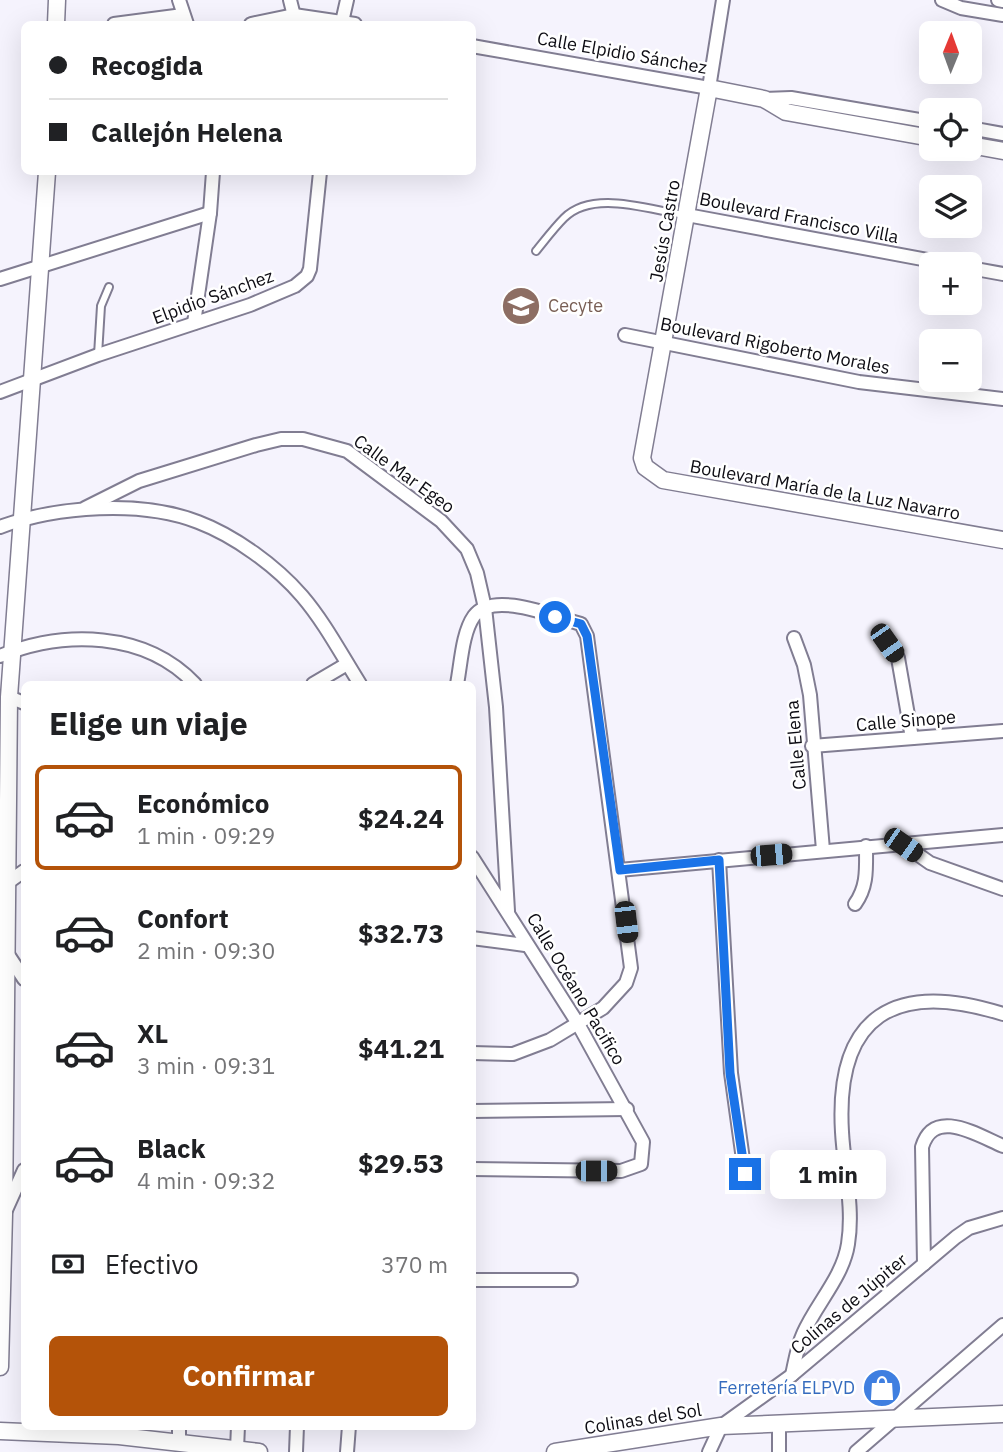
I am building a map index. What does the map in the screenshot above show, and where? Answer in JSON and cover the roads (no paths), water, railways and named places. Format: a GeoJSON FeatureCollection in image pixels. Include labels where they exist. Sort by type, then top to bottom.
{"type":"FeatureCollection","features":[{"type":"Feature","properties":{"kind":"street"},"geometry":{"type":"LineString","coordinates":[[56,21],[57,0]]}},
{"type":"Feature","properties":{"kind":"street"},"geometry":{"type":"LineString","coordinates":[[167,21],[185,20],[179,0]]}},
{"type":"Feature","properties":{"kind":"street"},"geometry":{"type":"LineString","coordinates":[[290,0],[295,20],[313,21]]}},
{"type":"Feature","properties":{"kind":"street"},"geometry":{"type":"LineString","coordinates":[[347,0],[349,21]]}},
{"type":"Feature","properties":{"kind":"street","name":"Jesús Castro"},"geometry":{"type":"LineString","coordinates":[[645,467],[642,447],[665,342],[723,0]]}},
{"type":"Feature","properties":{"kind":"street"},"geometry":{"type":"LineString","coordinates":[[942,0],[961,8],[1003,15]]}},
{"type":"Feature","properties":{"kind":"street","name":"Calle Elpidio Sánchez"},"geometry":{"type":"LineString","coordinates":[[476,47],[764,99],[790,98],[919,120]]}},
{"type":"Feature","properties":{"kind":"street","name":"Calle Elpidio Sánchez"},"geometry":{"type":"LineString","coordinates":[[764,99],[786,112],[919,136]]}},
{"type":"Feature","properties":{"kind":"street"},"geometry":{"type":"LineString","coordinates":[[982,130],[1003,134]]}},
{"type":"Feature","properties":{"kind":"street"},"geometry":{"type":"LineString","coordinates":[[982,147],[1003,151]]}},
{"type":"Feature","properties":{"kind":"street"},"geometry":{"type":"LineString","coordinates":[[0,1367],[4,1214],[4,776],[17,700],[6,654],[24,518],[29,381],[42,264],[47,175]]}},
{"type":"Feature","properties":{"kind":"street"},"geometry":{"type":"LineString","coordinates":[[194,323],[213,175]]}},
{"type":"Feature","properties":{"kind":"street","name":"Elpidio Sánchez"},"geometry":{"type":"LineString","coordinates":[[0,392],[98,355],[250,305],[295,286],[307,276],[320,175]]}},
{"type":"Feature","properties":{"kind":"street"},"geometry":{"type":"LineString","coordinates":[[0,279],[210,213]]}},
{"type":"Feature","properties":{"kind":"street","name":"Boulevard Francisco Villa"},"geometry":{"type":"LineString","coordinates":[[687,215],[919,258]]}},
{"type":"Feature","properties":{"kind":"street"},"geometry":{"type":"LineString","coordinates":[[982,270],[1003,274]]}},
{"type":"Feature","properties":{"kind":"street","name":"Boulevard Rigoberto Morales"},"geometry":{"type":"LineString","coordinates":[[625,335],[859,382],[1003,399]]}},
{"type":"Feature","properties":{"kind":"street","name":"Calle Mar Egeo"},"geometry":{"type":"LineString","coordinates":[[85,508],[139,481],[281,439],[327,444],[359,458],[456,535],[467,549],[477,573],[485,608],[496,707],[508,911]]}},
{"type":"Feature","properties":{"kind":"street","name":"Boulevard María de la Luz Navarro"},"geometry":{"type":"LineString","coordinates":[[645,467],[663,480],[1003,540]]}},
{"type":"Feature","properties":{"kind":"street"},"geometry":{"type":"LineString","coordinates":[[0,527],[24,518],[85,508],[171,515],[198,522],[223,533],[264,562],[300,594],[325,626],[358,681]]}},
{"type":"Feature","properties":{"kind":"street"},"geometry":{"type":"LineString","coordinates":[[458,681],[474,616],[485,608],[504,603],[581,624],[587,636],[631,968],[626,983],[603,1008],[525,1052],[476,1054]]}},
{"type":"Feature","properties":{"kind":"street"},"geometry":{"type":"LineString","coordinates":[[6,654],[80,638],[115,640],[158,656],[184,672],[192,681]]}},
{"type":"Feature","properties":{"kind":"street","name":"Calle Elena"},"geometry":{"type":"LineString","coordinates":[[794,638],[804,664],[810,695],[812,746],[823,850]]}},
{"type":"Feature","properties":{"kind":"street"},"geometry":{"type":"LineString","coordinates":[[887,643],[898,657],[912,738]]}},
{"type":"Feature","properties":{"kind":"street"},"geometry":{"type":"LineString","coordinates":[[318,681],[347,664]]}},
{"type":"Feature","properties":{"kind":"street","name":"Calle Sinope"},"geometry":{"type":"LineString","coordinates":[[812,746],[1003,731]]}},
{"type":"Feature","properties":{"kind":"street"},"geometry":{"type":"LineString","coordinates":[[620,870],[1003,835]]}},
{"type":"Feature","properties":{"kind":"street"},"geometry":{"type":"LineString","coordinates":[[903,845],[930,863],[1003,889]]}},
{"type":"Feature","properties":{"kind":"street"},"geometry":{"type":"LineString","coordinates":[[855,904],[863,893],[866,880],[866,846]]}},
{"type":"Feature","properties":{"kind":"street"},"geometry":{"type":"LineString","coordinates":[[719,860],[730,1073],[745,1174]]}},
{"type":"Feature","properties":{"kind":"street","name":"Calle Océano Pacifico"},"geometry":{"type":"LineString","coordinates":[[476,864],[508,911],[525,945],[577,1022],[628,1109],[643,1142],[641,1164],[621,1171],[476,1169]]}},
{"type":"Feature","properties":{"kind":"street"},"geometry":{"type":"LineString","coordinates":[[3,887],[21,873]]}},
{"type":"Feature","properties":{"kind":"street"},"geometry":{"type":"LineString","coordinates":[[476,939],[525,945]]}},
{"type":"Feature","properties":{"kind":"street"},"geometry":{"type":"LineString","coordinates":[[5,950],[21,974]]}},
{"type":"Feature","properties":{"kind":"street"},"geometry":{"type":"LineString","coordinates":[[792,1376],[803,1334],[832,1283],[848,1246],[851,1217],[842,1111],[846,1070],[853,1048],[867,1027],[887,1011],[912,1000],[941,1000],[1003,1014]]}},
{"type":"Feature","properties":{"kind":"street"},"geometry":{"type":"LineString","coordinates":[[476,1111],[628,1109]]}},
{"type":"Feature","properties":{"kind":"street"},"geometry":{"type":"LineString","coordinates":[[924,1264],[922,1147],[926,1135],[934,1128],[957,1127],[1003,1146]]}},
{"type":"Feature","properties":{"kind":"street"},"geometry":{"type":"LineString","coordinates":[[4,1214],[21,1177]]}},
{"type":"Feature","properties":{"kind":"street","name":"Colinas de Júpiter"},"geometry":{"type":"LineString","coordinates":[[721,1426],[792,1376],[968,1228],[1003,1218]]}},
{"type":"Feature","properties":{"kind":"street"},"geometry":{"type":"LineString","coordinates":[[476,1280],[570,1280]]}},
{"type":"Feature","properties":{"kind":"street"},"geometry":{"type":"LineString","coordinates":[[856,1452],[1003,1325]]}},
{"type":"Feature","properties":{"kind":"street","name":"Colinas del Sol"},"geometry":{"type":"LineString","coordinates":[[555,1452],[721,1426],[1003,1414]]}},
{"type":"Feature","properties":{"kind":"street"},"geometry":{"type":"LineString","coordinates":[[779,1424],[779,1452]]}},
{"type":"Feature","properties":{"kind":"street"},"geometry":{"type":"LineString","coordinates":[[709,1452],[721,1426]]}},
{"type":"Feature","properties":{"kind":"street"},"geometry":{"type":"LineString","coordinates":[[0,1430],[120,1431],[154,1446],[179,1434],[259,1452]]}},
{"type":"Feature","properties":{"kind":"street"},"geometry":{"type":"LineString","coordinates":[[237,1430],[237,1449]]}},
{"type":"Feature","properties":{"kind":"street"},"geometry":{"type":"LineString","coordinates":[[296,1452],[297,1430]]}},
{"type":"Feature","properties":{"kind":"street"},"geometry":{"type":"LineString","coordinates":[[348,1452],[349,1430]]}},
{"type":"Feature","properties":{"kind":"lane","name":"Boulevard Francisco Villa"},"geometry":{"type":"LineString","coordinates":[[536,251],[565,216],[585,204],[603,203],[687,215]]}},
{"type":"Feature","properties":{"kind":"lane"},"geometry":{"type":"LineString","coordinates":[[98,355],[101,306],[109,288]]}},
{"type":"Feature","properties":{"kind":"place","name":"Cecyte"},"geometry":{"type":"Point","coordinates":[521,306]}},
{"type":"Feature","properties":{"kind":"place","name":"Ferretería ELPVD"},"geometry":{"type":"Point","coordinates":[882,1388]}}]}
